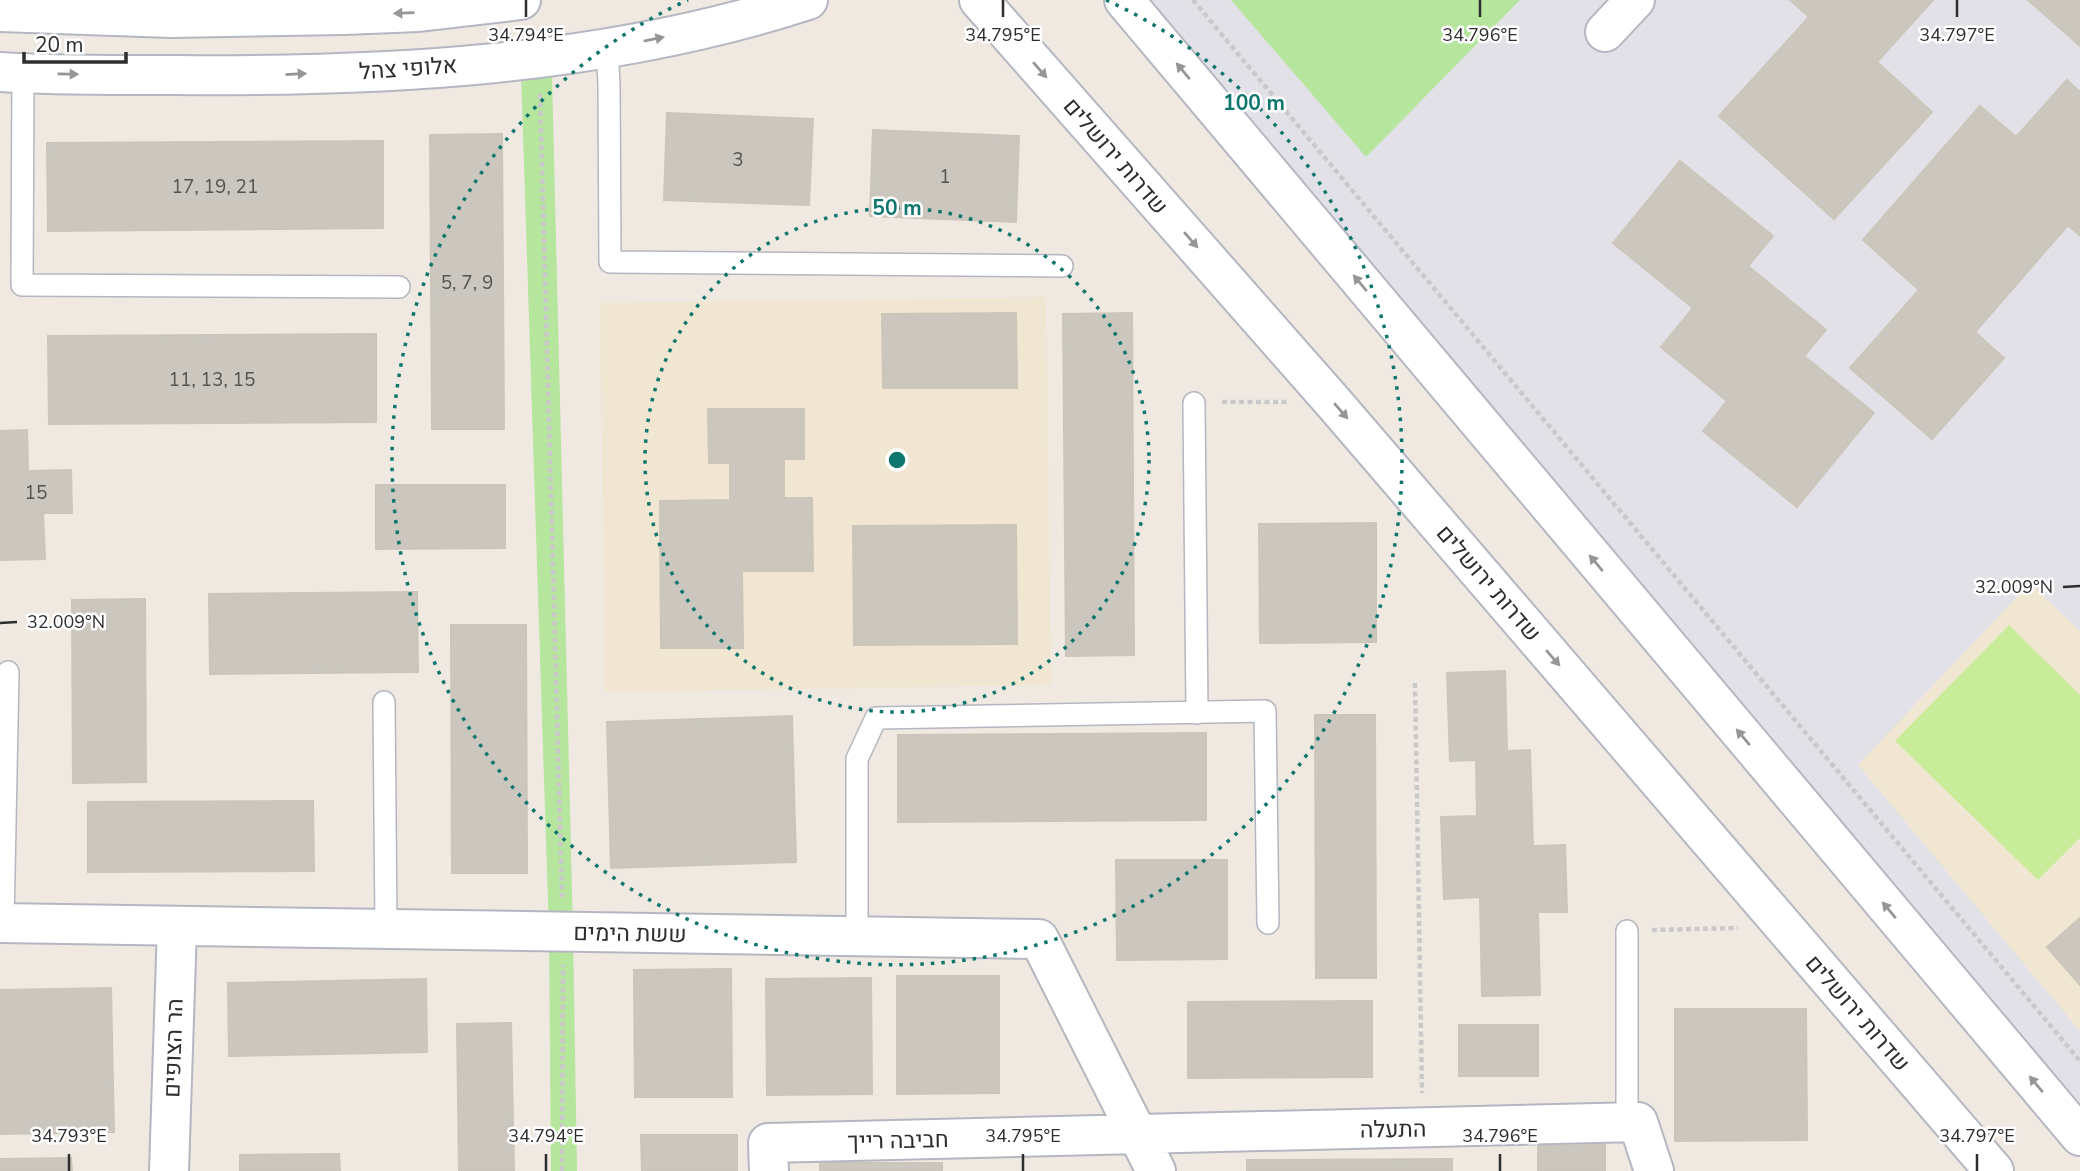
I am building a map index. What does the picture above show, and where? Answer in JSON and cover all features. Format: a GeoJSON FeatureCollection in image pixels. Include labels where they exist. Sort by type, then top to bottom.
{"type":"FeatureCollection","features":[{"type":"Feature","properties":{"kind":"main road"},"geometry":{"type":"LineString","coordinates":[[0,12],[171,18],[344,7],[419,12],[521,0]]}},
{"type":"Feature","properties":{"kind":"main road","name":"אלופי צהל"},"geometry":{"type":"LineString","coordinates":[[12,73],[254,76],[424,68],[607,48],[718,26],[808,0]]}},
{"type":"Feature","properties":{"kind":"main road","name":"שדרות ירושלים"},"geometry":{"type":"LineString","coordinates":[[979,0],[1333,402],[1994,1171]]}},
{"type":"Feature","properties":{"kind":"main road"},"geometry":{"type":"LineString","coordinates":[[1124,0],[2080,1136]]}},
{"type":"Feature","properties":{"kind":"main road"},"geometry":{"type":"LineString","coordinates":[[1605,32],[1635,0]]}},
{"type":"Feature","properties":{"kind":"main road","name":"ששת הימים"},"geometry":{"type":"LineString","coordinates":[[2,923],[1039,939],[1140,1136]]}},
{"type":"Feature","properties":{"kind":"main road","name":"הר הצופים"},"geometry":{"type":"LineString","coordinates":[[169,1171],[177,926]]}},
{"type":"Feature","properties":{"kind":"main road"},"geometry":{"type":"LineString","coordinates":[[1627,1123],[1637,1122],[1654,1171]]}},
{"type":"Feature","properties":{"kind":"main road","name":"התעלה"},"geometry":{"type":"LineString","coordinates":[[1140,1136],[1627,1123]]}},
{"type":"Feature","properties":{"kind":"main road"},"geometry":{"type":"LineString","coordinates":[[1140,1136],[1156,1171]]}},
{"type":"Feature","properties":{"kind":"main road","name":"חביבה רייך"},"geometry":{"type":"LineString","coordinates":[[769,1171],[768,1143],[1140,1136]]}},
{"type":"Feature","properties":{"kind":"lane"},"geometry":{"type":"LineString","coordinates":[[607,48],[610,262],[1062,266]]}},
{"type":"Feature","properties":{"kind":"lane"},"geometry":{"type":"LineString","coordinates":[[12,73],[22,285],[399,287]]}},
{"type":"Feature","properties":{"kind":"lane"},"geometry":{"type":"LineString","coordinates":[[1194,402],[1197,713]]}},
{"type":"Feature","properties":{"kind":"lane"},"geometry":{"type":"LineString","coordinates":[[2,923],[8,672]]}},
{"type":"Feature","properties":{"kind":"lane"},"geometry":{"type":"LineString","coordinates":[[384,702],[386,929]]}},
{"type":"Feature","properties":{"kind":"lane"},"geometry":{"type":"LineString","coordinates":[[857,936],[857,759],[876,718],[1265,711],[1268,923]]}},
{"type":"Feature","properties":{"kind":"lane"},"geometry":{"type":"LineString","coordinates":[[1627,931],[1627,1123]]}},
{"type":"Feature","properties":{"kind":"path"},"geometry":{"type":"LineString","coordinates":[[1193,0],[2080,1061]]}},
{"type":"Feature","properties":{"kind":"path"},"geometry":{"type":"LineString","coordinates":[[539,57],[563,932],[562,1171]]}},
{"type":"Feature","properties":{"kind":"path"},"geometry":{"type":"LineString","coordinates":[[1194,402],[1333,402]]}},
{"type":"Feature","properties":{"kind":"path"},"geometry":{"type":"LineString","coordinates":[[1415,683],[1423,1128]]}},
{"type":"Feature","properties":{"kind":"path"},"geometry":{"type":"LineString","coordinates":[[1627,931],[1784,927]]}},
{"type":"Feature","properties":{"kind":"shaded area"},"geometry":{"type":"Polygon","coordinates":[[[1149,0],[2080,0],[2080,1109],[1149,0]]]}},
{"type":"Feature","properties":{"kind":"shaded area"},"geometry":{"type":"Polygon","coordinates":[[[1046,297],[1051,685],[605,692],[600,303],[1046,297]]]}},
{"type":"Feature","properties":{"kind":"shaded area"},"geometry":{"type":"Polygon","coordinates":[[[2030,583],[2080,631],[2080,1031],[1858,765],[2030,583]]]}},
{"type":"Feature","properties":{"kind":"green space"},"geometry":{"type":"Polygon","coordinates":[[[1231,0],[1520,0],[1366,157],[1231,0]]]}},
{"type":"Feature","properties":{"kind":"green space"},"geometry":{"type":"Polygon","coordinates":[[[521,73],[552,75],[577,1171],[551,1171],[549,932],[521,73]]]}},
{"type":"Feature","properties":{"kind":"green space"},"geometry":{"type":"Polygon","coordinates":[[[2009,625],[2080,695],[2080,838],[2038,880],[1895,741],[2009,625]]]}},
{"type":"Feature","properties":{"kind":"building"},"geometry":{"type":"Polygon","coordinates":[[[1790,0],[1933,0],[1877,62],[1932,112],[1834,219],[1719,116],[1809,17],[1790,0]]]}},
{"type":"Feature","properties":{"kind":"building"},"geometry":{"type":"Polygon","coordinates":[[[2028,0],[2080,0],[2080,46],[2028,0]]]}},
{"type":"Feature","properties":{"kind":"building"},"geometry":{"type":"Polygon","coordinates":[[[2067,80],[2080,92],[2080,236],[2068,225],[1975,332],[2004,358],[1932,439],[1850,368],[1919,290],[1863,240],[1980,106],[2016,137],[2067,80]]]}},
{"type":"Feature","properties":{"kind":"building"},"geometry":{"type":"Polygon","coordinates":[[[667,113],[813,119],[809,205],[664,200],[667,113]]]}},
{"type":"Feature","properties":{"kind":"building"},"geometry":{"type":"Polygon","coordinates":[[[873,130],[1019,136],[1016,222],[870,216],[873,130]]]}},
{"type":"Feature","properties":{"kind":"building"},"geometry":{"type":"Polygon","coordinates":[[[502,134],[504,429],[432,429],[430,135],[502,134]]]}},
{"type":"Feature","properties":{"kind":"building"},"geometry":{"type":"Polygon","coordinates":[[[383,141],[383,228],[48,231],[47,143],[383,141]]]}},
{"type":"Feature","properties":{"kind":"building"},"geometry":{"type":"Polygon","coordinates":[[[1680,161],[1773,236],[1748,266],[1826,330],[1804,356],[1874,413],[1797,507],[1703,431],[1727,401],[1661,347],[1693,308],[1613,243],[1680,161]]]}},
{"type":"Feature","properties":{"kind":"building"},"geometry":{"type":"Polygon","coordinates":[[[1016,313],[1017,388],[883,388],[882,314],[1016,313]]]}},
{"type":"Feature","properties":{"kind":"building"},"geometry":{"type":"Polygon","coordinates":[[[1132,313],[1134,655],[1066,656],[1063,314],[1132,313]]]}},
{"type":"Feature","properties":{"kind":"building"},"geometry":{"type":"Polygon","coordinates":[[[376,334],[376,422],[49,424],[48,336],[376,334]]]}},
{"type":"Feature","properties":{"kind":"building"},"geometry":{"type":"Polygon","coordinates":[[[708,409],[804,409],[804,459],[784,459],[784,498],[812,498],[813,571],[742,571],[743,648],[661,648],[660,501],[730,500],[730,463],[709,463],[708,409]]]}},
{"type":"Feature","properties":{"kind":"building"},"geometry":{"type":"Polygon","coordinates":[[[27,430],[28,471],[71,470],[72,513],[43,513],[45,559],[0,560],[0,431],[27,430]]]}},
{"type":"Feature","properties":{"kind":"building"},"geometry":{"type":"Polygon","coordinates":[[[376,485],[505,485],[505,548],[376,549],[376,485]]]}},
{"type":"Feature","properties":{"kind":"building"},"geometry":{"type":"Polygon","coordinates":[[[1376,523],[1376,642],[1260,643],[1259,524],[1376,523]]]}},
{"type":"Feature","properties":{"kind":"building"},"geometry":{"type":"Polygon","coordinates":[[[1016,525],[1017,644],[854,645],[853,526],[1016,525]]]}},
{"type":"Feature","properties":{"kind":"building"},"geometry":{"type":"Polygon","coordinates":[[[417,592],[418,672],[210,674],[209,594],[417,592]]]}},
{"type":"Feature","properties":{"kind":"building"},"geometry":{"type":"Polygon","coordinates":[[[145,599],[146,782],[73,783],[72,600],[145,599]]]}},
{"type":"Feature","properties":{"kind":"building"},"geometry":{"type":"Polygon","coordinates":[[[451,625],[526,625],[527,873],[452,873],[451,625]]]}},
{"type":"Feature","properties":{"kind":"building"},"geometry":{"type":"Polygon","coordinates":[[[1505,671],[1507,751],[1530,750],[1533,846],[1565,845],[1567,912],[1538,912],[1540,995],[1482,996],[1480,897],[1444,899],[1441,817],[1477,816],[1476,760],[1450,761],[1447,673],[1505,671]]]}},
{"type":"Feature","properties":{"kind":"building"},"geometry":{"type":"Polygon","coordinates":[[[1315,715],[1375,715],[1376,978],[1316,978],[1315,715]]]}},
{"type":"Feature","properties":{"kind":"building"},"geometry":{"type":"Polygon","coordinates":[[[792,716],[796,862],[611,868],[607,722],[792,716]]]}},
{"type":"Feature","properties":{"kind":"building"},"geometry":{"type":"Polygon","coordinates":[[[1206,733],[1206,820],[898,822],[898,735],[1206,733]]]}},
{"type":"Feature","properties":{"kind":"building"},"geometry":{"type":"Polygon","coordinates":[[[313,801],[314,871],[88,872],[88,802],[313,801]]]}},
{"type":"Feature","properties":{"kind":"building"},"geometry":{"type":"Polygon","coordinates":[[[1116,860],[1227,860],[1227,959],[1117,960],[1116,860]]]}},
{"type":"Feature","properties":{"kind":"building"},"geometry":{"type":"Polygon","coordinates":[[[2080,918],[2080,985],[2047,947],[2080,918]]]}},
{"type":"Feature","properties":{"kind":"building"},"geometry":{"type":"Polygon","coordinates":[[[731,969],[732,1097],[635,1097],[634,970],[731,969]]]}},
{"type":"Feature","properties":{"kind":"building"},"geometry":{"type":"Polygon","coordinates":[[[897,976],[999,976],[999,1093],[897,1094],[897,976]]]}},
{"type":"Feature","properties":{"kind":"building"},"geometry":{"type":"Polygon","coordinates":[[[871,978],[872,1094],[767,1095],[766,979],[871,978]]]}},
{"type":"Feature","properties":{"kind":"building"},"geometry":{"type":"Polygon","coordinates":[[[426,979],[427,1052],[229,1056],[228,983],[426,979]]]}},
{"type":"Feature","properties":{"kind":"building"},"geometry":{"type":"Polygon","coordinates":[[[111,988],[114,1132],[0,1134],[0,990],[111,988]]]}},
{"type":"Feature","properties":{"kind":"building"},"geometry":{"type":"Polygon","coordinates":[[[1372,1001],[1372,1077],[1188,1078],[1188,1002],[1372,1001]]]}},
{"type":"Feature","properties":{"kind":"building"},"geometry":{"type":"Polygon","coordinates":[[[1675,1009],[1806,1009],[1807,1140],[1675,1141],[1675,1009]]]}},
{"type":"Feature","properties":{"kind":"building"},"geometry":{"type":"Polygon","coordinates":[[[511,1023],[514,1171],[459,1171],[457,1024],[511,1023]]]}},
{"type":"Feature","properties":{"kind":"building"},"geometry":{"type":"Polygon","coordinates":[[[1459,1025],[1538,1025],[1538,1076],[1459,1076],[1459,1025]]]}},
{"type":"Feature","properties":{"kind":"building"},"geometry":{"type":"Polygon","coordinates":[[[641,1135],[737,1135],[737,1171],[642,1171],[641,1135]]]}},
{"type":"Feature","properties":{"kind":"building"},"geometry":{"type":"Polygon","coordinates":[[[1605,1145],[1605,1171],[1538,1171],[1538,1146],[1605,1145]]]}},
{"type":"Feature","properties":{"kind":"building"},"geometry":{"type":"Polygon","coordinates":[[[339,1154],[340,1171],[240,1171],[240,1155],[339,1154]]]}},
{"type":"Feature","properties":{"kind":"building"},"geometry":{"type":"Polygon","coordinates":[[[71,1158],[72,1171],[0,1171],[0,1159],[71,1158]]]}},
{"type":"Feature","properties":{"kind":"building"},"geometry":{"type":"Polygon","coordinates":[[[1452,1159],[1452,1171],[1247,1171],[1247,1160],[1452,1159]]]}},
{"type":"Feature","properties":{"kind":"building"},"geometry":{"type":"Polygon","coordinates":[[[820,1163],[942,1163],[942,1171],[820,1171],[820,1163]]]}}]}
